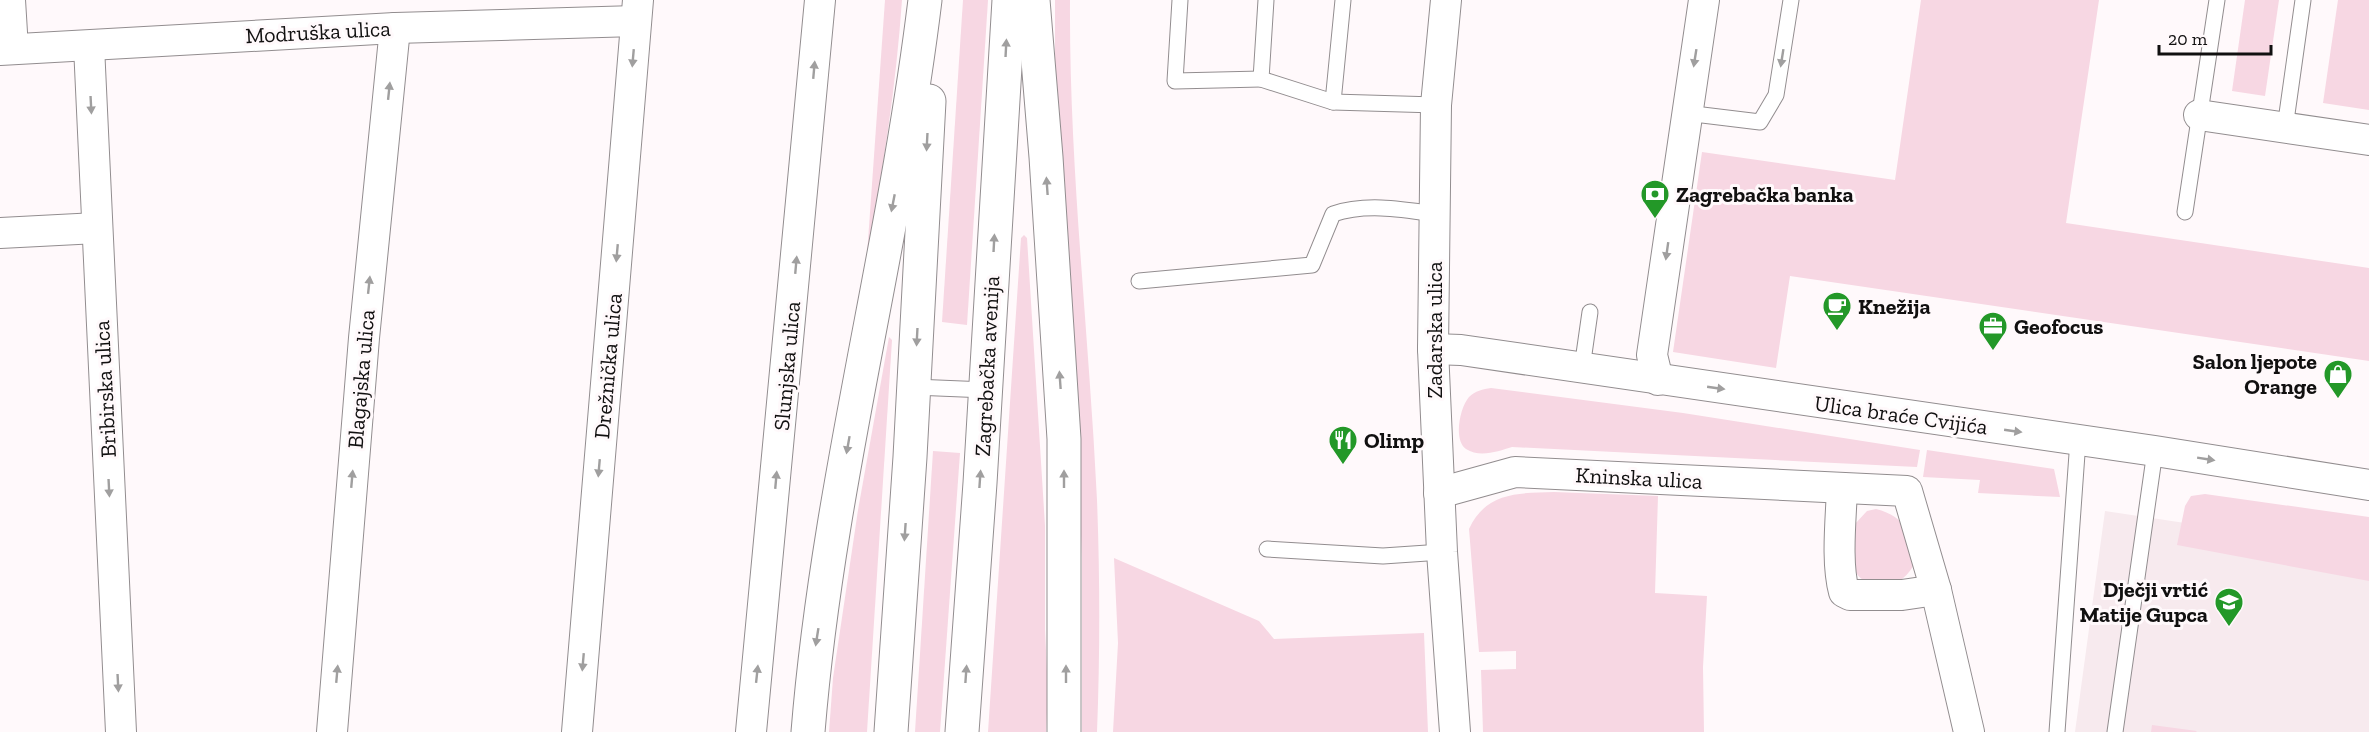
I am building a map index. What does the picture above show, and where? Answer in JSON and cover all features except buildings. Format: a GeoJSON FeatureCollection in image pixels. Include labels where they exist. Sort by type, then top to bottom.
{"type":"FeatureCollection","features":[{"type":"Feature","properties":{"kind":"main road"},"geometry":{"type":"LineString","coordinates":[[808,732],[814,656],[831,544],[898,178],[924,0]]}},
{"type":"Feature","properties":{"kind":"main road"},"geometry":{"type":"LineString","coordinates":[[891,732],[914,387],[934,0]]}},
{"type":"Feature","properties":{"kind":"main road","name":"Zagrebačka avenija"},"geometry":{"type":"LineString","coordinates":[[962,732],[986,390],[1009,0]]}},
{"type":"Feature","properties":{"kind":"main road"},"geometry":{"type":"LineString","coordinates":[[1033,0],[1064,439],[1064,732]]}},
{"type":"Feature","properties":{"kind":"street"},"geometry":{"type":"LineString","coordinates":[[6,49],[10,0]]}},
{"type":"Feature","properties":{"kind":"street","name":"Slunjska ulica"},"geometry":{"type":"LineString","coordinates":[[751,732],[820,0]]}},
{"type":"Feature","properties":{"kind":"street","name":"Zadarska ulica"},"geometry":{"type":"LineString","coordinates":[[1446,0],[1436,105],[1433,348],[1438,493],[1455,732]]}},
{"type":"Feature","properties":{"kind":"street"},"geometry":{"type":"LineString","coordinates":[[1658,380],[1652,355],[1704,0]]}},
{"type":"Feature","properties":{"kind":"street","name":"Modruška ulica"},"geometry":{"type":"LineString","coordinates":[[6,49],[89,46],[637,10]]}},
{"type":"Feature","properties":{"kind":"street","name":"Drežnička ulica"},"geometry":{"type":"LineString","coordinates":[[577,732],[637,10]]}},
{"type":"Feature","properties":{"kind":"street","name":"Blagajska ulica"},"geometry":{"type":"LineString","coordinates":[[332,732],[363,350],[395,27]]}},
{"type":"Feature","properties":{"kind":"street","name":"Bribirska ulica"},"geometry":{"type":"LineString","coordinates":[[89,46],[121,732]]}},
{"type":"Feature","properties":{"kind":"street"},"geometry":{"type":"LineString","coordinates":[[2199,115],[2369,140]]}},
{"type":"Feature","properties":{"kind":"street"},"geometry":{"type":"LineString","coordinates":[[0,233],[97,228]]}},
{"type":"Feature","properties":{"kind":"street","name":"Ulica braće Cvijića"},"geometry":{"type":"LineString","coordinates":[[1433,348],[1461,350],[2155,451],[2369,485]]}},
{"type":"Feature","properties":{"kind":"street","name":"Kninska ulica"},"geometry":{"type":"LineString","coordinates":[[1438,493],[1515,472],[1907,491],[1936,590],[1969,732]]}},
{"type":"Feature","properties":{"kind":"street"},"geometry":{"type":"LineString","coordinates":[[1842,488],[1841,563],[1844,592],[1850,596],[1902,595],[1936,590]]}},
{"type":"Feature","properties":{"kind":"lane"},"geometry":{"type":"LineString","coordinates":[[1180,0],[1175,81],[1261,80],[1333,102],[1436,105]]}},
{"type":"Feature","properties":{"kind":"lane"},"geometry":{"type":"LineString","coordinates":[[1261,80],[1266,0]]}},
{"type":"Feature","properties":{"kind":"lane"},"geometry":{"type":"LineString","coordinates":[[1333,102],[1343,0]]}},
{"type":"Feature","properties":{"kind":"lane"},"geometry":{"type":"LineString","coordinates":[[1686,113],[1760,122],[1776,95],[1791,0]]}},
{"type":"Feature","properties":{"kind":"lane"},"geometry":{"type":"LineString","coordinates":[[2185,212],[2217,0]]}},
{"type":"Feature","properties":{"kind":"lane"},"geometry":{"type":"LineString","coordinates":[[2284,128],[2303,0]]}},
{"type":"Feature","properties":{"kind":"lane"},"geometry":{"type":"LineString","coordinates":[[1139,281],[1312,265],[1333,214],[1350,208],[1398,209],[1435,214]]}},
{"type":"Feature","properties":{"kind":"lane"},"geometry":{"type":"LineString","coordinates":[[1582,368],[1590,312]]}},
{"type":"Feature","properties":{"kind":"lane"},"geometry":{"type":"LineString","coordinates":[[914,387],[986,390]]}},
{"type":"Feature","properties":{"kind":"lane"},"geometry":{"type":"LineString","coordinates":[[2057,732],[2078,440]]}},
{"type":"Feature","properties":{"kind":"lane"},"geometry":{"type":"LineString","coordinates":[[2115,732],[2155,451]]}},
{"type":"Feature","properties":{"kind":"lane"},"geometry":{"type":"LineString","coordinates":[[1267,549],[1383,556],[1442,552]]}},
{"type":"Feature","properties":{"kind":"shaded area"},"geometry":{"type":"Polygon","coordinates":[[[885,0],[902,0],[888,128],[867,255],[885,0]]]}},
{"type":"Feature","properties":{"kind":"shaded area"},"geometry":{"type":"Polygon","coordinates":[[[963,0],[988,0],[967,325],[942,322],[963,0]]]}},
{"type":"Feature","properties":{"kind":"shaded area"},"geometry":{"type":"Polygon","coordinates":[[[1055,0],[1070,0],[1076,188],[1097,500],[1099,674],[1097,732],[1082,732],[1082,558],[1075,395],[1055,87],[1055,0]]]}},
{"type":"Feature","properties":{"kind":"shaded area"},"geometry":{"type":"Polygon","coordinates":[[[1921,0],[2099,0],[2066,223],[2369,268],[2369,361],[1790,276],[1776,368],[1673,352],[1702,152],[1895,180],[1921,0]]]}},
{"type":"Feature","properties":{"kind":"shaded area"},"geometry":{"type":"Polygon","coordinates":[[[2245,0],[2279,0],[2265,96],[2232,91],[2245,0]]]}},
{"type":"Feature","properties":{"kind":"shaded area"},"geometry":{"type":"Polygon","coordinates":[[[2338,0],[2369,0],[2369,110],[2323,103],[2338,0]]]}},
{"type":"Feature","properties":{"kind":"shaded area"},"geometry":{"type":"Polygon","coordinates":[[[1024,235],[1027,238],[1045,526],[1045,630],[1048,693],[1046,732],[988,732],[1021,238],[1024,235]]]}},
{"type":"Feature","properties":{"kind":"shaded area"},"geometry":{"type":"Polygon","coordinates":[[[889,337],[892,340],[867,732],[829,732],[833,678],[858,510],[889,337]]]}},
{"type":"Feature","properties":{"kind":"shaded area"},"geometry":{"type":"Polygon","coordinates":[[[1491,388],[1683,413],[1920,450],[1917,467],[1512,447],[1489,453],[1471,452],[1462,445],[1460,438],[1459,423],[1463,408],[1471,395],[1491,388]]]}},
{"type":"Feature","properties":{"kind":"shaded area"},"geometry":{"type":"Polygon","coordinates":[[[1927,450],[2054,469],[2060,497],[1978,493],[1980,480],[1923,477],[1927,450]]]}},
{"type":"Feature","properties":{"kind":"shaded area"},"geometry":{"type":"Polygon","coordinates":[[[933,451],[960,453],[940,732],[915,732],[933,451]]]}},
{"type":"Feature","properties":{"kind":"shaded area"},"geometry":{"type":"Polygon","coordinates":[[[1554,492],[1658,496],[1655,593],[1707,596],[1703,667],[1704,732],[1483,732],[1481,670],[1516,669],[1516,651],[1479,652],[1469,529],[1484,508],[1494,501],[1516,494],[1554,492]]]}},
{"type":"Feature","properties":{"kind":"shaded area"},"geometry":{"type":"Polygon","coordinates":[[[2205,494],[2369,517],[2369,581],[2177,545],[2185,506],[2191,496],[2205,494]]]}},
{"type":"Feature","properties":{"kind":"shaded area"},"geometry":{"type":"Polygon","coordinates":[[[1876,509],[1886,512],[1901,522],[1909,535],[1916,561],[1904,578],[1887,586],[1874,585],[1862,579],[1857,575],[1852,563],[1854,525],[1867,511],[1876,509]]]}},
{"type":"Feature","properties":{"kind":"shaded area","name":"Dječji vrtić Matije Gupca"},"geometry":{"type":"Polygon","coordinates":[[[2105,511],[2185,523],[2369,517],[2369,732],[2075,732],[2105,511]]]}},
{"type":"Feature","properties":{"kind":"shaded area"},"geometry":{"type":"Polygon","coordinates":[[[1114,558],[1259,621],[1274,639],[1424,633],[1428,732],[1113,732],[1118,643],[1114,558]]]}},
{"type":"Feature","properties":{"kind":"shaded area"},"geometry":{"type":"Polygon","coordinates":[[[2152,725],[2197,731],[2151,732],[2152,725]]]}},
{"type":"Feature","properties":{"kind":"place","name":"Zagrebačka banka"},"geometry":{"type":"Point","coordinates":[1655,220]}},
{"type":"Feature","properties":{"kind":"place","name":"Knežija"},"geometry":{"type":"Point","coordinates":[1837,332]}},
{"type":"Feature","properties":{"kind":"place","name":"Geofocus"},"geometry":{"type":"Point","coordinates":[1993,352]}},
{"type":"Feature","properties":{"kind":"place","name":"Salon ljepote Orange"},"geometry":{"type":"Point","coordinates":[2338,400]}},
{"type":"Feature","properties":{"kind":"place","name":"Olimp"},"geometry":{"type":"Point","coordinates":[1343,466]}},
{"type":"Feature","properties":{"kind":"place","name":"Dječji vrtić Matije Gupca"},"geometry":{"type":"Point","coordinates":[2229,628]}}]}
